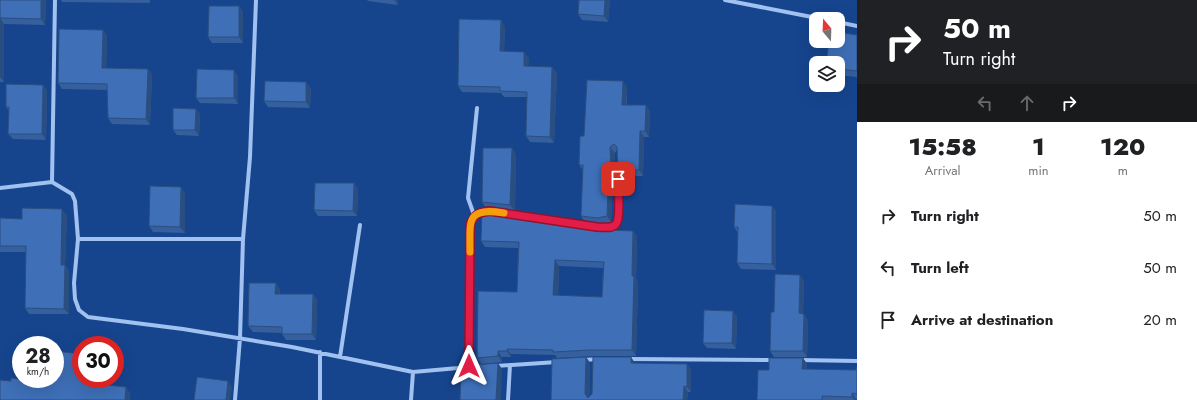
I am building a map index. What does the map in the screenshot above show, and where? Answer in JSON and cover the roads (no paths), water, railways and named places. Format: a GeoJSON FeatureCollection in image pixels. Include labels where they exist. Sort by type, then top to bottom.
{"type":"FeatureCollection","features":[{"type":"Feature","properties":{"kind":"street"},"geometry":{"type":"LineString","coordinates":[[52,182],[55,0]]}},
{"type":"Feature","properties":{"kind":"street"},"geometry":{"type":"LineString","coordinates":[[235,400],[240,338],[243,239],[250,157],[256,0]]}},
{"type":"Feature","properties":{"kind":"street"},"geometry":{"type":"LineString","coordinates":[[725,0],[809,16]]}},
{"type":"Feature","properties":{"kind":"street"},"geometry":{"type":"LineString","coordinates":[[845,23],[857,26]]}},
{"type":"Feature","properties":{"kind":"street"},"geometry":{"type":"LineString","coordinates":[[474,215],[468,198],[477,108]]}},
{"type":"Feature","properties":{"kind":"street"},"geometry":{"type":"LineString","coordinates":[[597,227],[610,227],[616,224],[618,217],[618,160]]}},
{"type":"Feature","properties":{"kind":"street"},"geometry":{"type":"LineString","coordinates":[[0,188],[52,182],[72,194],[75,200],[78,239],[74,283],[75,299],[79,310],[88,317],[240,338],[320,352],[413,372],[469,366],[564,361]]}},
{"type":"Feature","properties":{"kind":"street"},"geometry":{"type":"LineString","coordinates":[[469,366],[470,224],[474,215],[481,212],[490,211]]}},
{"type":"Feature","properties":{"kind":"street"},"geometry":{"type":"LineString","coordinates":[[506,213],[552,220]]}},
{"type":"Feature","properties":{"kind":"street"},"geometry":{"type":"LineString","coordinates":[[340,357],[360,224]]}},
{"type":"Feature","properties":{"kind":"street"},"geometry":{"type":"LineString","coordinates":[[78,239],[243,239]]}},
{"type":"Feature","properties":{"kind":"street"},"geometry":{"type":"LineString","coordinates":[[320,352],[320,400]]}},
{"type":"Feature","properties":{"kind":"street"},"geometry":{"type":"LineString","coordinates":[[594,359],[594,366]]}},
{"type":"Feature","properties":{"kind":"street"},"geometry":{"type":"LineString","coordinates":[[579,360],[602,359]]}},
{"type":"Feature","properties":{"kind":"street"},"geometry":{"type":"LineString","coordinates":[[625,359],[778,360]]}},
{"type":"Feature","properties":{"kind":"street"},"geometry":{"type":"LineString","coordinates":[[794,360],[857,361]]}},
{"type":"Feature","properties":{"kind":"street"},"geometry":{"type":"LineString","coordinates":[[508,400],[510,365]]}},
{"type":"Feature","properties":{"kind":"street"},"geometry":{"type":"LineString","coordinates":[[411,400],[413,372]]}}]}
